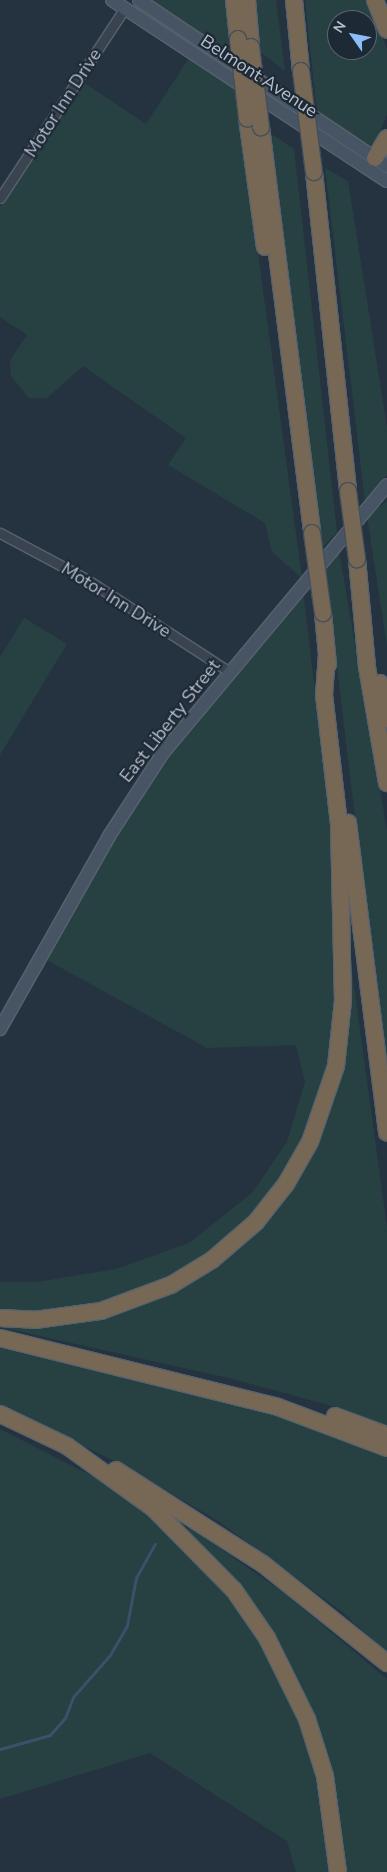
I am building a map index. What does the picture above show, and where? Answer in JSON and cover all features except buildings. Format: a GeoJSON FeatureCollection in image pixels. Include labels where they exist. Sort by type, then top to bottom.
{"type":"FeatureCollection","features":[{"type":"Feature","properties":{"kind":"highway"},"geometry":{"type":"LineString","coordinates":[[234,0],[245,43],[254,122],[307,492],[387,1133]]}},
{"type":"Feature","properties":{"kind":"highway"},"geometry":{"type":"LineString","coordinates":[[245,43],[247,0]]}},
{"type":"Feature","properties":{"kind":"highway"},"geometry":{"type":"LineString","coordinates":[[294,0],[348,491],[368,643],[387,719]]}},
{"type":"Feature","properties":{"kind":"highway"},"geometry":{"type":"LineString","coordinates":[[376,0],[387,30]]}},
{"type":"Feature","properties":{"kind":"highway"},"geometry":{"type":"LineString","coordinates":[[377,164],[387,138]]}},
{"type":"Feature","properties":{"kind":"highway"},"geometry":{"type":"LineString","coordinates":[[368,643],[367,668],[387,783]]}},
{"type":"Feature","properties":{"kind":"highway"},"geometry":{"type":"LineString","coordinates":[[0,1318],[45,1319],[101,1311],[177,1282],[212,1260],[256,1222],[286,1184],[310,1142],[336,1066],[343,1001],[339,824],[324,695],[327,654]]}},
{"type":"Feature","properties":{"kind":"highway"},"geometry":{"type":"LineString","coordinates":[[0,1338],[78,1355],[278,1407],[387,1448]]}},
{"type":"Feature","properties":{"kind":"highway"},"geometry":{"type":"LineString","coordinates":[[78,1355],[124,1360],[267,1396],[387,1435]]}},
{"type":"Feature","properties":{"kind":"highway"},"geometry":{"type":"LineString","coordinates":[[0,1414],[67,1446],[155,1492],[226,1538],[387,1663]]}},
{"type":"Feature","properties":{"kind":"highway"},"geometry":{"type":"LineString","coordinates":[[67,1446],[178,1531],[254,1616],[287,1674],[315,1742],[333,1815],[338,1872]]}},
{"type":"Feature","properties":{"kind":"street","name":"Belmont Avenue"},"geometry":{"type":"LineString","coordinates":[[112,0],[377,164]]}},
{"type":"Feature","properties":{"kind":"street","name":"Belmont Avenue"},"geometry":{"type":"LineString","coordinates":[[139,0],[377,164],[387,181]]}},
{"type":"Feature","properties":{"kind":"street","name":"Motor Inn Drive"},"geometry":{"type":"LineString","coordinates":[[0,198],[125,8]]}},
{"type":"Feature","properties":{"kind":"street","name":"East Liberty Street"},"geometry":{"type":"LineString","coordinates":[[0,1029],[125,809],[163,752],[387,485]]}},
{"type":"Feature","properties":{"kind":"street","name":"Motor Inn Drive"},"geometry":{"type":"LineString","coordinates":[[0,533],[80,575],[230,672]]}},
{"type":"Feature","properties":{"kind":"green space"},"geometry":{"type":"Polygon","coordinates":[[[153,0],[225,0],[231,55],[174,18],[153,0]]]}},
{"type":"Feature","properties":{"kind":"green space"},"geometry":{"type":"Polygon","coordinates":[[[256,0],[276,0],[285,71],[260,52],[256,0]]]}},
{"type":"Feature","properties":{"kind":"green space"},"geometry":{"type":"Polygon","coordinates":[[[305,0],[369,0],[373,10],[327,10],[327,60],[377,60],[377,22],[387,49],[387,115],[375,143],[368,146],[317,112],[305,0]]]}},
{"type":"Feature","properties":{"kind":"green space"},"geometry":{"type":"Polygon","coordinates":[[[189,58],[236,90],[302,578],[272,552],[265,523],[168,465],[186,438],[83,366],[47,398],[29,398],[11,376],[10,360],[27,335],[0,317],[0,207],[83,82],[146,124],[189,58]]]}},
{"type":"Feature","properties":{"kind":"green space"},"geometry":{"type":"Polygon","coordinates":[[[270,133],[294,149],[337,532],[322,548],[270,133]]]}},
{"type":"Feature","properties":{"kind":"green space"},"geometry":{"type":"Polygon","coordinates":[[[325,168],[348,181],[387,427],[387,475],[365,501],[325,168]]]}},
{"type":"Feature","properties":{"kind":"green space"},"geometry":{"type":"Polygon","coordinates":[[[387,501],[387,646],[367,516],[387,501]]]}},
{"type":"Feature","properties":{"kind":"green space"},"geometry":{"type":"Polygon","coordinates":[[[339,551],[387,830],[387,1086],[325,566],[339,551]]]}},
{"type":"Feature","properties":{"kind":"green space"},"geometry":{"type":"Polygon","coordinates":[[[303,591],[328,799],[335,903],[336,1004],[324,1094],[287,1172],[248,1222],[207,1257],[158,1285],[102,1304],[60,1312],[0,1312],[0,1282],[37,1282],[116,1269],[189,1243],[252,1193],[287,1142],[305,1082],[296,1045],[207,1048],[45,959],[148,783],[303,591]]]}},
{"type":"Feature","properties":{"kind":"green space"},"geometry":{"type":"Polygon","coordinates":[[[24,618],[67,644],[0,755],[0,657],[24,618]]]}},
{"type":"Feature","properties":{"kind":"green space"},"geometry":{"type":"Polygon","coordinates":[[[348,942],[387,1227],[387,1427],[336,1407],[233,1379],[0,1327],[0,1324],[73,1322],[225,1257],[324,1126],[348,942]]]}},
{"type":"Feature","properties":{"kind":"green space"},"geometry":{"type":"Polygon","coordinates":[[[0,1348],[286,1417],[387,1456],[387,1653],[341,1611],[218,1521],[123,1465],[0,1406],[0,1348]]]}},
{"type":"Feature","properties":{"kind":"green space"},"geometry":{"type":"Polygon","coordinates":[[[0,1429],[98,1479],[143,1510],[178,1539],[222,1586],[263,1644],[301,1728],[318,1784],[332,1872],[296,1872],[287,1841],[150,1753],[0,1799],[0,1429]]]}},
{"type":"Feature","properties":{"kind":"green space"},"geometry":{"type":"Polygon","coordinates":[[[189,1527],[283,1592],[387,1679],[387,1872],[344,1872],[307,1706],[186,1530],[189,1527]]]}},
{"type":"Feature","properties":{"kind":"waterway"},"geometry":{"type":"LineString","coordinates":[[0,1749],[50,1735],[65,1718],[73,1697],[110,1655],[127,1625],[136,1578],[155,1544]]}}]}
